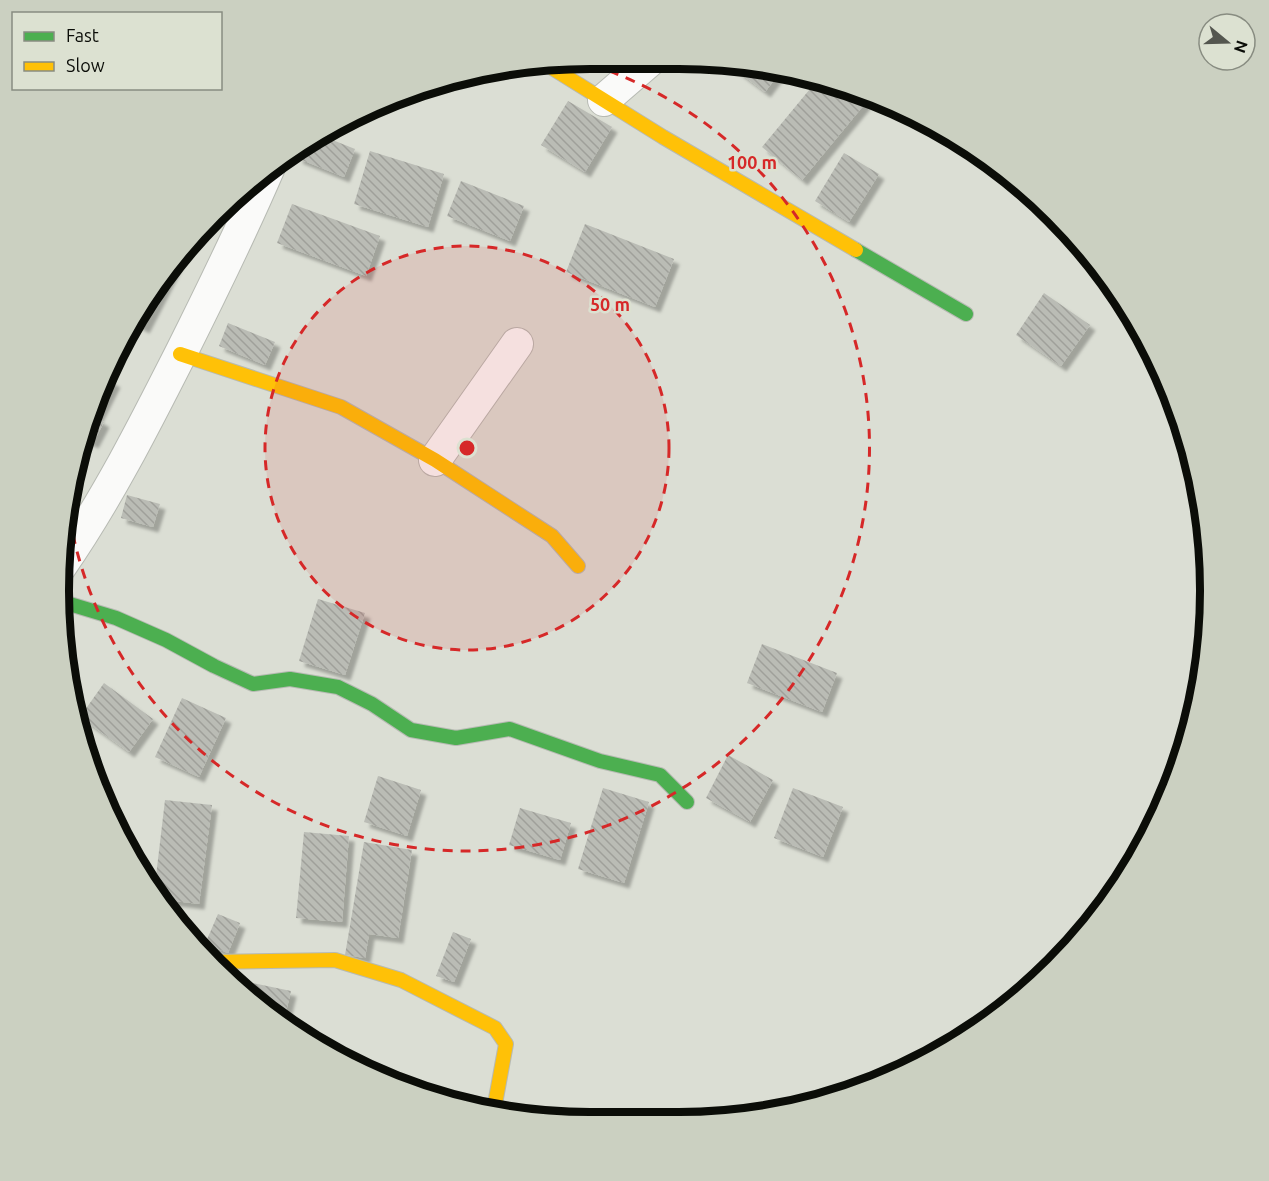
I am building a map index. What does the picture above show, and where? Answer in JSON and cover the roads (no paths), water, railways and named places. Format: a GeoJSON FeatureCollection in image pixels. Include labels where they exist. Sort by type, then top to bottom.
{"type":"FeatureCollection","features":[{"type":"Feature","properties":{"kind":"street"},"geometry":{"type":"LineString","coordinates":[[604,100],[640,69]]}},
{"type":"Feature","properties":{"kind":"street"},"geometry":{"type":"LineString","coordinates":[[556,70],[966,314]]}},
{"type":"Feature","properties":{"kind":"street"},"geometry":{"type":"LineString","coordinates":[[70,552],[90,523],[141,432],[244,226],[260,187]]}},
{"type":"Feature","properties":{"kind":"street"},"geometry":{"type":"LineString","coordinates":[[435,460],[517,344]]}},
{"type":"Feature","properties":{"kind":"street"},"geometry":{"type":"LineString","coordinates":[[180,354],[341,407],[435,460],[552,536],[578,566]]}},
{"type":"Feature","properties":{"kind":"street"},"geometry":{"type":"LineString","coordinates":[[69,604],[116,618],[166,640],[253,684],[290,679],[338,687],[372,704],[411,730],[456,738],[510,729],[600,761],[660,775],[687,802]]}},
{"type":"Feature","properties":{"kind":"street"},"geometry":{"type":"LineString","coordinates":[[225,962],[334,960],[401,980],[495,1028],[506,1044],[495,1103]]}}]}
